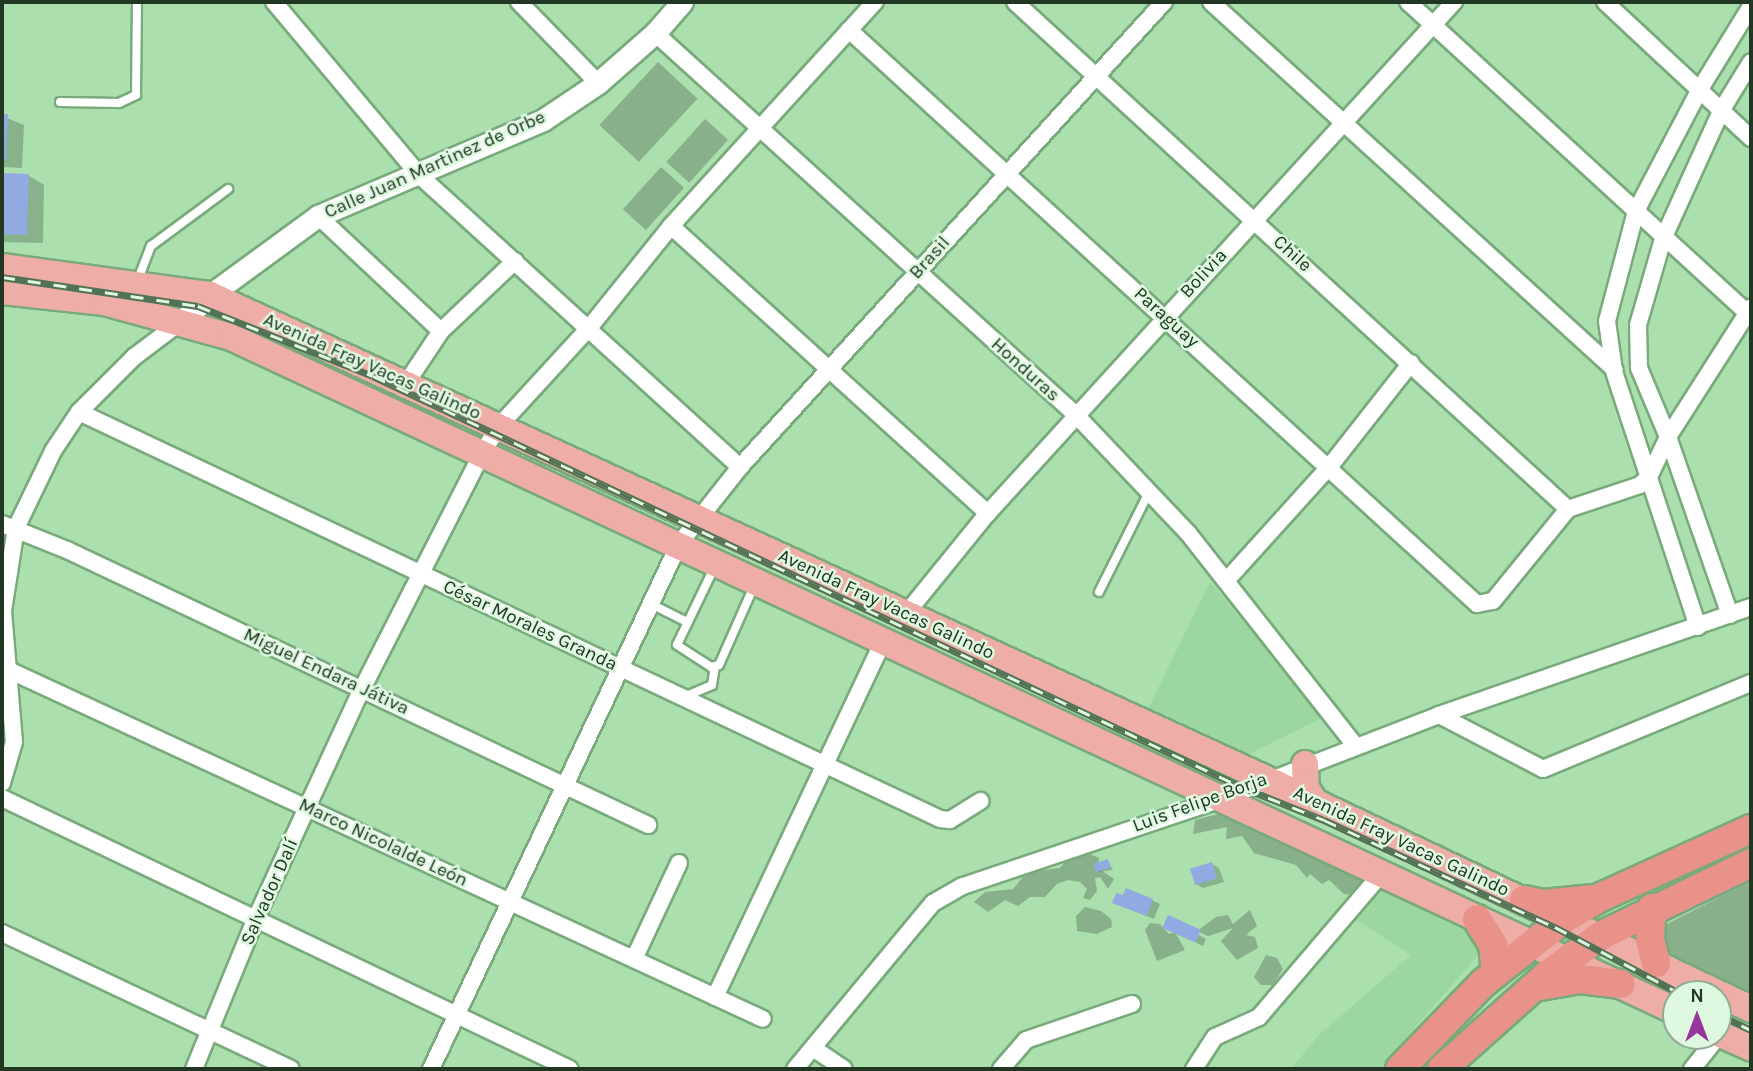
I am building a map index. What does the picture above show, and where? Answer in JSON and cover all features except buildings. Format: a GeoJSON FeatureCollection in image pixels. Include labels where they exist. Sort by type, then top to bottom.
{"type":"FeatureCollection","features":[{"type":"Feature","properties":{"kind":"highway"},"geometry":{"type":"LineString","coordinates":[[1400,1069],[1496,973],[1564,919],[1601,897],[1751,829]]}},
{"type":"Feature","properties":{"kind":"highway"},"geometry":{"type":"LineString","coordinates":[[1442,1069],[1531,989],[1600,936],[1653,908],[1751,863]]}},
{"type":"Feature","properties":{"kind":"highway"},"geometry":{"type":"LineString","coordinates":[[1524,900],[1543,904],[1601,897]]}},
{"type":"Feature","properties":{"kind":"highway"},"geometry":{"type":"LineString","coordinates":[[1653,908],[1650,939],[1656,963]]}},
{"type":"Feature","properties":{"kind":"highway"},"geometry":{"type":"LineString","coordinates":[[1476,919],[1493,945],[1496,973]]}},
{"type":"Feature","properties":{"kind":"highway"},"geometry":{"type":"LineString","coordinates":[[1531,989],[1560,979],[1621,984]]}},
{"type":"Feature","properties":{"kind":"main road","name":"Avenida Fray Vacas Galindo"},"geometry":{"type":"LineString","coordinates":[[2,267],[137,282],[210,295],[407,382],[905,615],[1314,801],[1751,1009]]}},
{"type":"Feature","properties":{"kind":"main road","name":"Avenida Fray Vacas Galindo"},"geometry":{"type":"LineString","coordinates":[[2,291],[104,302],[182,321],[231,337],[680,544],[1219,800],[1531,944],[1570,959],[1662,1004]]}},
{"type":"Feature","properties":{"kind":"main road"},"geometry":{"type":"LineString","coordinates":[[1305,764],[1306,788],[1314,801]]}},
{"type":"Feature","properties":{"kind":"main road"},"geometry":{"type":"LineString","coordinates":[[1732,1039],[1751,1048]]}},
{"type":"Feature","properties":{"kind":"street"},"geometry":{"type":"LineString","coordinates":[[274,2],[419,175],[740,467]]}},
{"type":"Feature","properties":{"kind":"street"},"geometry":{"type":"LineString","coordinates":[[519,2],[598,83]]}},
{"type":"Feature","properties":{"kind":"street","name":"Calle Juan Martinez de Orbe"},"geometry":{"type":"LineString","coordinates":[[182,321],[210,295],[318,216],[543,120],[598,83],[655,33],[682,2]]}},
{"type":"Feature","properties":{"kind":"street","name":"Salvador Dalí"},"geometry":{"type":"LineString","coordinates":[[194,1069],[256,918],[362,689],[418,573],[482,453],[500,425],[589,328],[671,226],[875,2]]}},
{"type":"Feature","properties":{"kind":"street","name":"Chile"},"geometry":{"type":"LineString","coordinates":[[1015,2],[1568,509]]}},
{"type":"Feature","properties":{"kind":"street","name":"Brasil"},"geometry":{"type":"LineString","coordinates":[[431,1069],[680,544],[740,467],[1164,2]]}},
{"type":"Feature","properties":{"kind":"street"},"geometry":{"type":"LineString","coordinates":[[1211,2],[1614,370],[1639,368]]}},
{"type":"Feature","properties":{"kind":"street"},"geometry":{"type":"LineString","coordinates":[[1408,2],[1636,211],[1663,239],[1749,310],[1668,437],[1649,477],[1640,485],[1568,509]]}},
{"type":"Feature","properties":{"kind":"street","name":"Bolivia"},"geometry":{"type":"LineString","coordinates":[[905,615],[988,513],[1454,2]]}},
{"type":"Feature","properties":{"kind":"street"},"geometry":{"type":"LineString","coordinates":[[1605,2],[1751,138]]}},
{"type":"Feature","properties":{"kind":"street"},"geometry":{"type":"LineString","coordinates":[[1698,627],[1614,370],[1607,321],[1636,211],[1700,89],[1751,6]]}},
{"type":"Feature","properties":{"kind":"street","name":"Paraguay"},"geometry":{"type":"LineString","coordinates":[[849,30],[1483,605],[1493,601],[1568,509]]}},
{"type":"Feature","properties":{"kind":"street","name":"Honduras"},"geometry":{"type":"LineString","coordinates":[[655,33],[1076,415],[1149,492],[1226,581],[1355,745]]}},
{"type":"Feature","properties":{"kind":"street"},"geometry":{"type":"LineString","coordinates":[[1730,615],[1668,437],[1639,368],[1637,324],[1663,239],[1721,111],[1751,62]]}},
{"type":"Feature","properties":{"kind":"street"},"geometry":{"type":"LineString","coordinates":[[318,216],[441,331]]}},
{"type":"Feature","properties":{"kind":"street"},"geometry":{"type":"LineString","coordinates":[[671,226],[988,513]]}},
{"type":"Feature","properties":{"kind":"street"},"geometry":{"type":"LineString","coordinates":[[407,382],[441,331],[515,261]]}},
{"type":"Feature","properties":{"kind":"street"},"geometry":{"type":"LineString","coordinates":[[2,783],[14,742],[3,668],[3,611],[9,526],[79,412],[134,357],[182,321]]}},
{"type":"Feature","properties":{"kind":"street"},"geometry":{"type":"LineString","coordinates":[[1226,581],[1330,466],[1411,363]]}},
{"type":"Feature","properties":{"kind":"street","name":"César Morales Granda"},"geometry":{"type":"LineString","coordinates":[[79,412],[940,819],[950,820],[981,801]]}},
{"type":"Feature","properties":{"kind":"street","name":"Miguel Endara Játiva"},"geometry":{"type":"LineString","coordinates":[[9,526],[648,825]]}},
{"type":"Feature","properties":{"kind":"street","name":"Luis Felipe Borja"},"geometry":{"type":"LineString","coordinates":[[795,1069],[933,903],[963,886],[1219,800],[1355,745],[1751,607]]}},
{"type":"Feature","properties":{"kind":"street"},"geometry":{"type":"LineString","coordinates":[[715,997],[883,642]]}},
{"type":"Feature","properties":{"kind":"street","name":"Marco Nicolalde León"},"geometry":{"type":"LineString","coordinates":[[3,668],[763,1019]]}},
{"type":"Feature","properties":{"kind":"street"},"geometry":{"type":"LineString","coordinates":[[1439,715],[1543,769],[1751,683]]}},
{"type":"Feature","properties":{"kind":"street"},"geometry":{"type":"LineString","coordinates":[[2,797],[458,1012],[570,1069]]}},
{"type":"Feature","properties":{"kind":"street"},"geometry":{"type":"LineString","coordinates":[[634,959],[679,863]]}},
{"type":"Feature","properties":{"kind":"street"},"geometry":{"type":"LineString","coordinates":[[1194,1069],[1215,1037],[1259,1017],[1381,874]]}},
{"type":"Feature","properties":{"kind":"street"},"geometry":{"type":"LineString","coordinates":[[2,933],[291,1069]]}},
{"type":"Feature","properties":{"kind":"street"},"geometry":{"type":"LineString","coordinates":[[1006,1067],[1026,1041],[1132,1004]]}},
{"type":"Feature","properties":{"kind":"street"},"geometry":{"type":"LineString","coordinates":[[813,1048],[844,1069]]}},
{"type":"Feature","properties":{"kind":"street"},"geometry":{"type":"LineString","coordinates":[[1692,1069],[1706,1050]]}},
{"type":"Feature","properties":{"kind":"lane"},"geometry":{"type":"LineString","coordinates":[[60,102],[119,103],[136,95],[137,2]]}},
{"type":"Feature","properties":{"kind":"lane"},"geometry":{"type":"LineString","coordinates":[[137,282],[152,246],[228,189]]}},
{"type":"Feature","properties":{"kind":"lane"},"geometry":{"type":"LineString","coordinates":[[1099,592],[1149,492]]}},
{"type":"Feature","properties":{"kind":"lane"},"geometry":{"type":"LineString","coordinates":[[715,667],[677,645],[717,562]]}},
{"type":"Feature","properties":{"kind":"lane"},"geometry":{"type":"LineString","coordinates":[[680,698],[712,685],[715,667],[757,581]]}},
{"type":"Feature","properties":{"kind":"lane"},"geometry":{"type":"LineString","coordinates":[[651,604],[687,622]]}},
{"type":"Feature","properties":{"kind":"shaded area"},"geometry":{"type":"Polygon","coordinates":[[[658,62],[697,99],[639,162],[599,125],[658,62]]]}},
{"type":"Feature","properties":{"kind":"shaded area"},"geometry":{"type":"Polygon","coordinates":[[[705,119],[728,140],[689,183],[666,162],[705,119]]]}},
{"type":"Feature","properties":{"kind":"shaded area"},"geometry":{"type":"Polygon","coordinates":[[[661,167],[684,188],[646,230],[623,209],[661,167]]]}},
{"type":"Feature","properties":{"kind":"shaded area"},"geometry":{"type":"Polygon","coordinates":[[[1210,582],[1324,717],[1241,758],[1147,711],[1210,582]]]}},
{"type":"Feature","properties":{"kind":"shaded area"},"geometry":{"type":"Polygon","coordinates":[[[1222,813],[1370,881],[1356,895],[1344,894],[1329,880],[1322,884],[1310,874],[1307,878],[1296,865],[1254,853],[1242,836],[1226,839],[1227,827],[1193,834],[1195,820],[1222,813]]]}},
{"type":"Feature","properties":{"kind":"shaded area"},"geometry":{"type":"Polygon","coordinates":[[[1090,854],[1099,858],[1098,868],[1114,879],[1108,889],[1100,877],[1095,878],[1097,891],[1090,900],[1083,898],[1087,889],[1080,882],[1068,880],[1057,884],[1045,897],[1030,897],[1018,906],[1005,900],[988,912],[974,902],[985,892],[1013,889],[1027,872],[1060,868],[1071,855],[1090,854]]]}},
{"type":"Feature","properties":{"kind":"shaded area"},"geometry":{"type":"Polygon","coordinates":[[[1751,881],[1751,998],[1732,989],[1732,980],[1714,980],[1663,955],[1661,927],[1751,881]]]}},
{"type":"Feature","properties":{"kind":"shaded area"},"geometry":{"type":"Polygon","coordinates":[[[1380,887],[1465,924],[1479,954],[1379,1069],[1291,1069],[1319,1035],[1411,955],[1352,917],[1380,887]]]}},
{"type":"Feature","properties":{"kind":"shaded area"},"geometry":{"type":"Polygon","coordinates":[[[1085,907],[1101,911],[1111,919],[1112,927],[1097,934],[1077,931],[1076,916],[1085,907]]]}},
{"type":"Feature","properties":{"kind":"shaded area"},"geometry":{"type":"Polygon","coordinates":[[[1250,910],[1257,926],[1246,935],[1255,937],[1258,948],[1237,960],[1221,941],[1233,928],[1208,936],[1197,931],[1216,917],[1228,915],[1233,924],[1250,910]]]}},
{"type":"Feature","properties":{"kind":"shaded area"},"geometry":{"type":"Polygon","coordinates":[[[1150,923],[1160,924],[1169,934],[1175,932],[1185,950],[1157,961],[1145,930],[1150,923]]]}},
{"type":"Feature","properties":{"kind":"shaded area"},"geometry":{"type":"Polygon","coordinates":[[[1266,955],[1277,958],[1283,969],[1273,985],[1261,985],[1254,977],[1266,955]]]}},
{"type":"Feature","properties":{"kind":"railway"},"geometry":{"type":"LineString","coordinates":[[2,277],[198,306],[373,376],[1244,788],[1324,820],[1555,927],[1662,984]]}},
{"type":"Feature","properties":{"kind":"railway"},"geometry":{"type":"LineString","coordinates":[[1732,1021],[1751,1030]]}}]}
